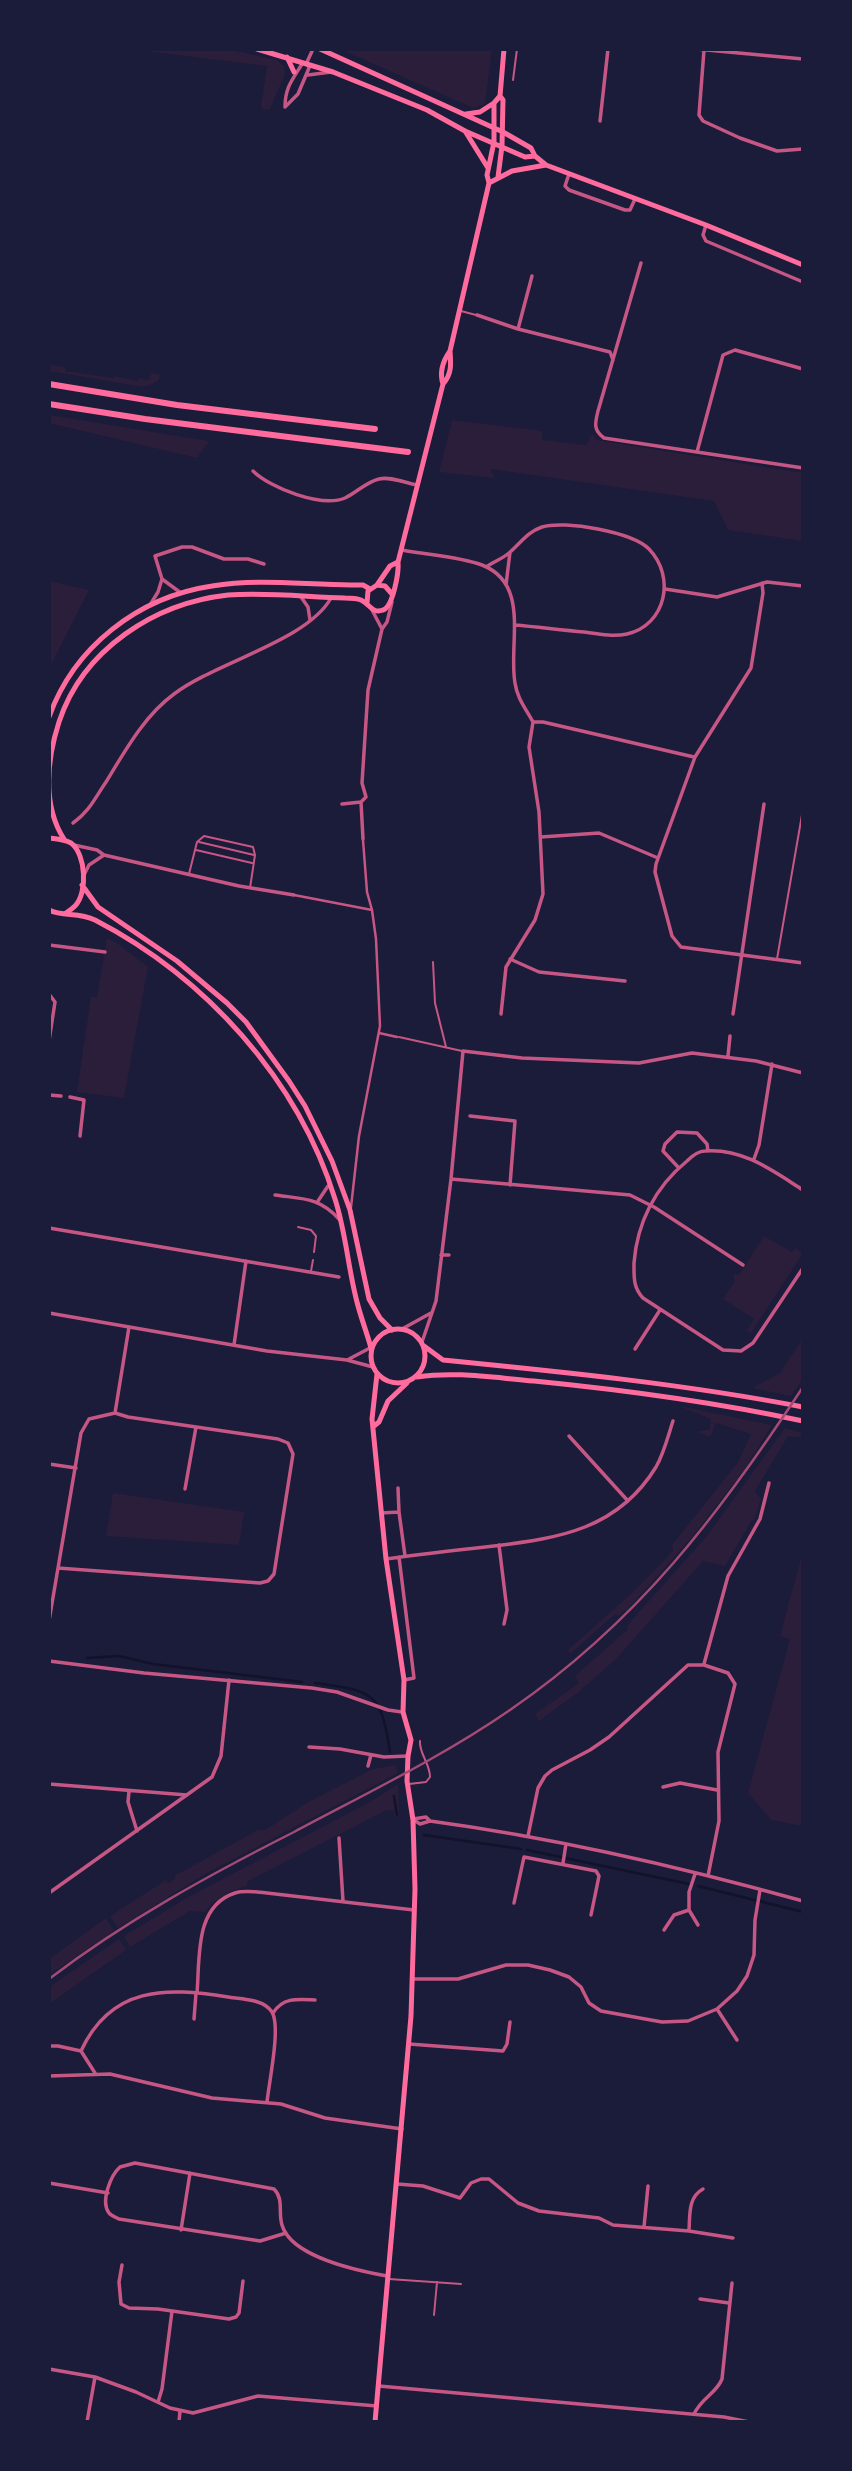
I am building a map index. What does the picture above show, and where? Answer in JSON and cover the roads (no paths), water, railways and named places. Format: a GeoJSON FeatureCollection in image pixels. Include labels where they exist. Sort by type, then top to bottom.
{"type":"FeatureCollection","features":[{"type":"Feature","properties":{"kind":"highway"},"geometry":{"type":"LineString","coordinates":[[49,384],[177,405],[375,429]]}},
{"type":"Feature","properties":{"kind":"highway"},"geometry":{"type":"LineString","coordinates":[[49,404],[145,419],[408,452]]}},
{"type":"Feature","properties":{"kind":"main road"},"geometry":{"type":"LineString","coordinates":[[257,49],[333,72],[427,110],[465,131],[526,157],[535,156]]}},
{"type":"Feature","properties":{"kind":"main road"},"geometry":{"type":"LineString","coordinates":[[320,49],[503,132],[531,148],[535,156],[546,165],[803,264]]}},
{"type":"Feature","properties":{"kind":"main road"},"geometry":{"type":"LineString","coordinates":[[466,114],[480,112],[500,96],[504,49]]}},
{"type":"Feature","properties":{"kind":"main road"},"geometry":{"type":"LineString","coordinates":[[288,57],[295,72]]}},
{"type":"Feature","properties":{"kind":"main road"},"geometry":{"type":"LineString","coordinates":[[498,177],[503,132],[503,100],[500,96]]}},
{"type":"Feature","properties":{"kind":"main road"},"geometry":{"type":"LineString","coordinates":[[66,913],[76,906],[83,875],[81,857],[55,826],[50,802],[50,759],[62,714],[77,685],[105,650],[132,629],[160,614],[197,601],[228,595],[359,599],[370,607],[383,610],[392,602],[399,570],[397,562],[443,384],[449,378],[452,365],[450,351],[489,183],[488,168],[494,142],[494,103]]}},
{"type":"Feature","properties":{"kind":"main road"},"geometry":{"type":"LineString","coordinates":[[465,131],[488,168]]}},
{"type":"Feature","properties":{"kind":"main road"},"geometry":{"type":"LineString","coordinates":[[489,183],[512,171],[546,165]]}},
{"type":"Feature","properties":{"kind":"main road"},"geometry":{"type":"LineString","coordinates":[[370,607],[366,594],[390,566],[397,562]]}},
{"type":"Feature","properties":{"kind":"main road"},"geometry":{"type":"LineString","coordinates":[[49,717],[57,695],[83,657],[97,642],[126,619],[150,605],[181,593],[212,586],[253,583],[385,586],[392,594]]}},
{"type":"Feature","properties":{"kind":"main road"},"geometry":{"type":"LineString","coordinates":[[49,838],[64,839]]}},
{"type":"Feature","properties":{"kind":"main road"},"geometry":{"type":"LineString","coordinates":[[82,885],[98,907],[177,961],[227,1003],[246,1022],[305,1106],[332,1161],[350,1210],[369,1299],[380,1318],[391,1329]]}},
{"type":"Feature","properties":{"kind":"main road"},"geometry":{"type":"LineString","coordinates":[[49,910],[80,914],[97,921],[148,953],[185,980],[230,1023],[258,1055],[293,1107],[329,1182],[341,1222],[357,1303],[371,1348],[373,1367],[377,1374],[388,1381],[407,1383]]}},
{"type":"Feature","properties":{"kind":"main road"},"geometry":{"type":"LineString","coordinates":[[371,1348],[378,1336],[391,1329],[402,1329],[414,1334],[443,1360],[621,1378],[803,1407]]}},
{"type":"Feature","properties":{"kind":"main road"},"geometry":{"type":"LineString","coordinates":[[417,1377],[424,1363],[423,1344]]}},
{"type":"Feature","properties":{"kind":"main road"},"geometry":{"type":"LineString","coordinates":[[376,2422],[409,2044],[414,1910],[413,1820],[408,1784],[411,1740],[403,1712],[404,1680],[381,1513],[373,1412],[377,1374]]}},
{"type":"Feature","properties":{"kind":"main road"},"geometry":{"type":"LineString","coordinates":[[374,1426],[379,1422],[388,1401],[407,1383],[417,1377],[454,1374],[619,1389],[732,1406],[803,1421]]}},
{"type":"Feature","properties":{"kind":"street"},"geometry":{"type":"LineString","coordinates":[[307,62],[301,64],[295,72],[285,95],[285,107],[298,94],[309,68],[307,62],[313,49]]}},
{"type":"Feature","properties":{"kind":"street"},"geometry":{"type":"LineString","coordinates":[[600,121],[608,49]]}},
{"type":"Feature","properties":{"kind":"street"},"geometry":{"type":"LineString","coordinates":[[696,49],[803,58]]}},
{"type":"Feature","properties":{"kind":"street"},"geometry":{"type":"LineString","coordinates":[[704,50],[699,116],[703,121],[740,138],[777,150],[803,149]]}},
{"type":"Feature","properties":{"kind":"street"},"geometry":{"type":"LineString","coordinates":[[306,75],[333,72]]}},
{"type":"Feature","properties":{"kind":"street"},"geometry":{"type":"LineString","coordinates":[[570,173],[565,186],[569,190],[625,210],[630,210],[635,199]]}},
{"type":"Feature","properties":{"kind":"street"},"geometry":{"type":"LineString","coordinates":[[706,225],[703,235],[706,241],[803,282]]}},
{"type":"Feature","properties":{"kind":"street"},"geometry":{"type":"LineString","coordinates":[[641,263],[598,411],[595,426],[598,433],[604,438],[803,468]]}},
{"type":"Feature","properties":{"kind":"street"},"geometry":{"type":"LineString","coordinates":[[518,329],[532,276]]}},
{"type":"Feature","properties":{"kind":"street"},"geometry":{"type":"LineString","coordinates":[[477,315],[518,329],[610,352],[613,362]]}},
{"type":"Feature","properties":{"kind":"street"},"geometry":{"type":"LineString","coordinates":[[697,452],[723,355],[735,350],[803,369]]}},
{"type":"Feature","properties":{"kind":"street"},"geometry":{"type":"LineString","coordinates":[[253,471],[301,496],[322,501],[345,498],[381,478],[419,485]]}},
{"type":"Feature","properties":{"kind":"street"},"geometry":{"type":"LineString","coordinates":[[486,567],[510,552],[529,534],[553,525],[575,526],[637,540],[651,551],[661,567],[665,589],[660,608],[642,628],[629,634],[608,635],[515,625]]}},
{"type":"Feature","properties":{"kind":"street"},"geometry":{"type":"LineString","coordinates":[[150,605],[162,579],[155,556],[182,547],[198,548],[224,559],[248,559],[264,564]]}},
{"type":"Feature","properties":{"kind":"street"},"geometry":{"type":"LineString","coordinates":[[402,550],[486,567],[506,585],[512,599],[515,625],[514,683],[525,711],[533,722],[529,747],[544,878],[542,899],[534,920],[510,959],[504,976],[501,1014]]}},
{"type":"Feature","properties":{"kind":"street"},"geometry":{"type":"LineString","coordinates":[[506,585],[510,552]]}},
{"type":"Feature","properties":{"kind":"street"},"geometry":{"type":"LineString","coordinates":[[162,579],[181,593]]}},
{"type":"Feature","properties":{"kind":"street"},"geometry":{"type":"LineString","coordinates":[[665,589],[717,597],[762,583],[803,586]]}},
{"type":"Feature","properties":{"kind":"street"},"geometry":{"type":"LineString","coordinates":[[762,583],[763,593],[751,668],[695,757],[655,872],[674,941],[682,947],[803,962]]}},
{"type":"Feature","properties":{"kind":"street"},"geometry":{"type":"LineString","coordinates":[[299,596],[307,607],[310,621]]}},
{"type":"Feature","properties":{"kind":"street"},"geometry":{"type":"LineString","coordinates":[[73,823],[87,812],[139,730],[165,701],[194,679],[295,632],[317,616],[331,598]]}},
{"type":"Feature","properties":{"kind":"street"},"geometry":{"type":"LineString","coordinates":[[342,804],[361,802],[366,797],[362,783],[370,674],[392,602]]}},
{"type":"Feature","properties":{"kind":"street"},"geometry":{"type":"LineString","coordinates":[[370,607],[382,629]]}},
{"type":"Feature","properties":{"kind":"street"},"geometry":{"type":"LineString","coordinates":[[533,722],[543,722],[695,757]]}},
{"type":"Feature","properties":{"kind":"street"},"geometry":{"type":"LineString","coordinates":[[350,1210],[359,1136],[379,1033],[372,910],[367,892],[361,802]]}},
{"type":"Feature","properties":{"kind":"street"},"geometry":{"type":"LineString","coordinates":[[733,1014],[764,804]]}},
{"type":"Feature","properties":{"kind":"street"},"geometry":{"type":"LineString","coordinates":[[541,837],[599,833],[658,858]]}},
{"type":"Feature","properties":{"kind":"street"},"geometry":{"type":"LineString","coordinates":[[72,844],[97,850],[104,855],[250,888],[372,910]]}},
{"type":"Feature","properties":{"kind":"street"},"geometry":{"type":"LineString","coordinates":[[83,875],[89,865],[104,855]]}},
{"type":"Feature","properties":{"kind":"street"},"geometry":{"type":"LineString","coordinates":[[49,945],[105,952]]}},
{"type":"Feature","properties":{"kind":"street"},"geometry":{"type":"LineString","coordinates":[[510,959],[539,972],[625,981]]}},
{"type":"Feature","properties":{"kind":"street"},"geometry":{"type":"LineString","coordinates":[[49,995],[55,1002],[49,1041]]}},
{"type":"Feature","properties":{"kind":"street"},"geometry":{"type":"LineString","coordinates":[[379,1033],[397,1037]]}},
{"type":"Feature","properties":{"kind":"street"},"geometry":{"type":"LineString","coordinates":[[728,1056],[730,1035]]}},
{"type":"Feature","properties":{"kind":"street"},"geometry":{"type":"LineString","coordinates":[[423,1344],[436,1301],[463,1051],[522,1058],[639,1063],[686,1053],[728,1056],[803,1073]]}},
{"type":"Feature","properties":{"kind":"street"},"geometry":{"type":"LineString","coordinates":[[754,1160],[759,1145],[772,1064]]}},
{"type":"Feature","properties":{"kind":"street"},"geometry":{"type":"LineString","coordinates":[[49,1095],[61,1096]]}},
{"type":"Feature","properties":{"kind":"street"},"geometry":{"type":"LineString","coordinates":[[70,1097],[84,1101],[80,1136]]}},
{"type":"Feature","properties":{"kind":"street"},"geometry":{"type":"LineString","coordinates":[[470,1116],[515,1121],[510,1185]]}},
{"type":"Feature","properties":{"kind":"street"},"geometry":{"type":"LineString","coordinates":[[678,1168],[663,1151],[665,1144],[677,1132],[698,1133],[707,1144],[708,1151]]}},
{"type":"Feature","properties":{"kind":"street"},"geometry":{"type":"LineString","coordinates":[[803,1190],[754,1160],[708,1151],[699,1152],[678,1168],[651,1205],[638,1232],[634,1278],[638,1292],[660,1310],[723,1350],[741,1351],[753,1343],[803,1268]]}},
{"type":"Feature","properties":{"kind":"street"},"geometry":{"type":"LineString","coordinates":[[451,1180],[622,1193],[636,1197],[743,1265]]}},
{"type":"Feature","properties":{"kind":"street"},"geometry":{"type":"LineString","coordinates":[[318,1201],[327,1190],[329,1182]]}},
{"type":"Feature","properties":{"kind":"street"},"geometry":{"type":"LineString","coordinates":[[275,1195],[318,1201],[328,1207],[341,1222]]}},
{"type":"Feature","properties":{"kind":"street"},"geometry":{"type":"LineString","coordinates":[[49,1228],[339,1277]]}},
{"type":"Feature","properties":{"kind":"street"},"geometry":{"type":"LineString","coordinates":[[442,1255],[449,1255]]}},
{"type":"Feature","properties":{"kind":"street"},"geometry":{"type":"LineString","coordinates":[[234,1345],[246,1261]]}},
{"type":"Feature","properties":{"kind":"street"},"geometry":{"type":"LineString","coordinates":[[635,1349],[660,1310]]}},
{"type":"Feature","properties":{"kind":"street"},"geometry":{"type":"LineString","coordinates":[[49,1313],[297,1356],[347,1360],[373,1367]]}},
{"type":"Feature","properties":{"kind":"street"},"geometry":{"type":"LineString","coordinates":[[402,1329],[431,1313]]}},
{"type":"Feature","properties":{"kind":"street"},"geometry":{"type":"LineString","coordinates":[[115,1413],[129,1327]]}},
{"type":"Feature","properties":{"kind":"street"},"geometry":{"type":"LineString","coordinates":[[347,1360],[371,1348]]}},
{"type":"Feature","properties":{"kind":"street"},"geometry":{"type":"LineString","coordinates":[[49,1621],[58,1567],[76,1468],[81,1433],[84,1426],[96,1416],[115,1413],[283,1440],[291,1447],[292,1462],[272,1578],[260,1583],[58,1567]]}},
{"type":"Feature","properties":{"kind":"street"},"geometry":{"type":"LineString","coordinates":[[386,1559],[568,1534],[594,1524],[628,1501],[658,1464],[673,1421]]}},
{"type":"Feature","properties":{"kind":"street"},"geometry":{"type":"LineString","coordinates":[[185,1489],[196,1427]]}},
{"type":"Feature","properties":{"kind":"street"},"geometry":{"type":"LineString","coordinates":[[569,1436],[628,1501]]}},
{"type":"Feature","properties":{"kind":"street"},"geometry":{"type":"LineString","coordinates":[[49,1465],[76,1468]]}},
{"type":"Feature","properties":{"kind":"street"},"geometry":{"type":"LineString","coordinates":[[704,1665],[728,1576],[760,1519],[769,1483]]}},
{"type":"Feature","properties":{"kind":"street"},"geometry":{"type":"LineString","coordinates":[[398,1488],[398,1512],[405,1556]]}},
{"type":"Feature","properties":{"kind":"street"},"geometry":{"type":"LineString","coordinates":[[381,1513],[398,1512]]}},
{"type":"Feature","properties":{"kind":"street"},"geometry":{"type":"LineString","coordinates":[[499,1545],[507,1610],[504,1624]]}},
{"type":"Feature","properties":{"kind":"street"},"geometry":{"type":"LineString","coordinates":[[399,1557],[414,1672],[414,1678],[404,1680]]}},
{"type":"Feature","properties":{"kind":"street"},"geometry":{"type":"LineString","coordinates":[[49,1661],[337,1692],[403,1712]]}},
{"type":"Feature","properties":{"kind":"street"},"geometry":{"type":"LineString","coordinates":[[528,1836],[538,1788],[548,1773],[609,1737],[688,1665],[704,1665],[728,1673],[735,1684],[718,1752],[719,1821],[708,1876]]}},
{"type":"Feature","properties":{"kind":"street"},"geometry":{"type":"LineString","coordinates":[[49,1893],[212,1777],[221,1756],[229,1680]]}},
{"type":"Feature","properties":{"kind":"street"},"geometry":{"type":"LineString","coordinates":[[309,1747],[320,1746],[384,1758],[408,1756]]}},
{"type":"Feature","properties":{"kind":"street"},"geometry":{"type":"LineString","coordinates":[[368,1766],[371,1755]]}},
{"type":"Feature","properties":{"kind":"street"},"geometry":{"type":"LineString","coordinates":[[663,1787],[680,1783],[718,1790]]}},
{"type":"Feature","properties":{"kind":"street"},"geometry":{"type":"LineString","coordinates":[[49,1784],[187,1795]]}},
{"type":"Feature","properties":{"kind":"street"},"geometry":{"type":"LineString","coordinates":[[129,1791],[128,1802],[137,1831]]}},
{"type":"Feature","properties":{"kind":"street"},"geometry":{"type":"LineString","coordinates":[[413,1820],[421,1817],[430,1821],[528,1836],[708,1876],[803,1901]]}},
{"type":"Feature","properties":{"kind":"street"},"geometry":{"type":"LineString","coordinates":[[340,1838],[343,1901]]}},
{"type":"Feature","properties":{"kind":"street"},"geometry":{"type":"LineString","coordinates":[[563,1862],[566,1844]]}},
{"type":"Feature","properties":{"kind":"street"},"geometry":{"type":"LineString","coordinates":[[514,1903],[524,1857],[563,1862],[596,1871],[599,1876],[591,1915]]}},
{"type":"Feature","properties":{"kind":"street"},"geometry":{"type":"LineString","coordinates":[[695,1874],[689,1910],[698,1925]]}},
{"type":"Feature","properties":{"kind":"street"},"geometry":{"type":"LineString","coordinates":[[413,1979],[458,1979],[506,1965],[528,1965],[569,1978],[581,1987],[589,2003],[609,2013],[662,2022],[696,2018],[717,2009],[737,1991],[750,1969],[760,1890]]}},
{"type":"Feature","properties":{"kind":"street"},"geometry":{"type":"LineString","coordinates":[[194,2020],[204,1921],[212,1908],[226,1897],[244,1892],[414,1910]]}},
{"type":"Feature","properties":{"kind":"street"},"geometry":{"type":"LineString","coordinates":[[664,1930],[674,1915],[689,1910]]}},
{"type":"Feature","properties":{"kind":"street"},"geometry":{"type":"LineString","coordinates":[[81,2051],[97,2022],[131,1999],[149,1993],[197,1993],[260,2003],[273,2013],[276,2031],[267,2102]]}},
{"type":"Feature","properties":{"kind":"street"},"geometry":{"type":"LineString","coordinates":[[273,2013],[280,2004],[289,2000],[315,2000]]}},
{"type":"Feature","properties":{"kind":"street"},"geometry":{"type":"LineString","coordinates":[[717,2009],[737,2040]]}},
{"type":"Feature","properties":{"kind":"street"},"geometry":{"type":"LineString","coordinates":[[409,2044],[503,2052],[507,2045],[510,2022]]}},
{"type":"Feature","properties":{"kind":"street"},"geometry":{"type":"LineString","coordinates":[[49,2046],[81,2051],[95,2073]]}},
{"type":"Feature","properties":{"kind":"street"},"geometry":{"type":"LineString","coordinates":[[49,2076],[95,2073],[128,2077],[212,2098],[281,2104],[325,2118],[402,2129]]}},
{"type":"Feature","properties":{"kind":"street"},"geometry":{"type":"LineString","coordinates":[[286,2234],[260,2241],[181,2230],[110,2216],[107,2211],[108,2193],[115,2171],[127,2164],[274,2189],[281,2200],[282,2224],[294,2243],[356,2271],[387,2277]]}},
{"type":"Feature","properties":{"kind":"street"},"geometry":{"type":"LineString","coordinates":[[181,2230],[191,2173]]}},
{"type":"Feature","properties":{"kind":"street"},"geometry":{"type":"LineString","coordinates":[[397,2184],[423,2186],[460,2198],[471,2183],[489,2179],[518,2203],[539,2211],[599,2218],[613,2225],[689,2231],[733,2238]]}},
{"type":"Feature","properties":{"kind":"street"},"geometry":{"type":"LineString","coordinates":[[49,2183],[108,2193]]}},
{"type":"Feature","properties":{"kind":"street"},"geometry":{"type":"LineString","coordinates":[[644,2227],[648,2186]]}},
{"type":"Feature","properties":{"kind":"street"},"geometry":{"type":"LineString","coordinates":[[689,2231],[692,2201],[697,2192],[703,2189]]}},
{"type":"Feature","properties":{"kind":"street"},"geometry":{"type":"LineString","coordinates":[[122,2265],[119,2282],[121,2304],[130,2308],[229,2319],[239,2313],[243,2281]]}},
{"type":"Feature","properties":{"kind":"street"},"geometry":{"type":"LineString","coordinates":[[694,2414],[703,2399],[716,2389],[722,2379],[732,2283]]}},
{"type":"Feature","properties":{"kind":"street"},"geometry":{"type":"LineString","coordinates":[[700,2300],[729,2303]]}},
{"type":"Feature","properties":{"kind":"street"},"geometry":{"type":"LineString","coordinates":[[158,2402],[172,2311]]}},
{"type":"Feature","properties":{"kind":"street"},"geometry":{"type":"LineString","coordinates":[[49,2369],[95,2377],[180,2412],[206,2411],[258,2396],[377,2406]]}},
{"type":"Feature","properties":{"kind":"street"},"geometry":{"type":"LineString","coordinates":[[87,2422],[95,2377]]}},
{"type":"Feature","properties":{"kind":"street"},"geometry":{"type":"LineString","coordinates":[[379,2386],[694,2414],[749,2422]]}},
{"type":"Feature","properties":{"kind":"street"},"geometry":{"type":"LineString","coordinates":[[179,2422],[180,2412]]}},
{"type":"Feature","properties":{"kind":"lane"},"geometry":{"type":"LineString","coordinates":[[513,80],[517,49]]}},
{"type":"Feature","properties":{"kind":"lane"},"geometry":{"type":"LineString","coordinates":[[460,311],[477,315]]}},
{"type":"Feature","properties":{"kind":"lane"},"geometry":{"type":"LineString","coordinates":[[777,959],[803,809]]}},
{"type":"Feature","properties":{"kind":"lane"},"geometry":{"type":"LineString","coordinates":[[188,874],[197,842],[204,836],[214,837],[253,847],[255,855],[250,888]]}},
{"type":"Feature","properties":{"kind":"lane"},"geometry":{"type":"LineString","coordinates":[[197,842],[255,855]]}},
{"type":"Feature","properties":{"kind":"lane"},"geometry":{"type":"LineString","coordinates":[[195,850],[254,864]]}},
{"type":"Feature","properties":{"kind":"lane"},"geometry":{"type":"LineString","coordinates":[[433,962],[435,1003],[446,1047]]}},
{"type":"Feature","properties":{"kind":"lane"},"geometry":{"type":"LineString","coordinates":[[397,1037],[463,1051]]}},
{"type":"Feature","properties":{"kind":"lane"},"geometry":{"type":"LineString","coordinates":[[298,1227],[311,1230],[316,1236],[314,1252]]}},
{"type":"Feature","properties":{"kind":"lane"},"geometry":{"type":"LineString","coordinates":[[311,1272],[313,1260]]}},
{"type":"Feature","properties":{"kind":"lane"},"geometry":{"type":"LineString","coordinates":[[408,1784],[426,1782],[430,1777],[430,1770],[419,1750],[420,1741]]}},
{"type":"Feature","properties":{"kind":"lane"},"geometry":{"type":"LineString","coordinates":[[387,2277],[461,2284]]}},
{"type":"Feature","properties":{"kind":"lane"},"geometry":{"type":"LineString","coordinates":[[434,2315],[437,2282]]}},
{"type":"Feature","properties":{"kind":"waterway"},"geometry":{"type":"LineString","coordinates":[[87,1658],[119,1656],[153,1664],[302,1682]]}},
{"type":"Feature","properties":{"kind":"waterway"},"geometry":{"type":"LineString","coordinates":[[315,1683],[350,1689],[371,1698],[383,1717],[390,1752]]}},
{"type":"Feature","properties":{"kind":"waterway"},"geometry":{"type":"LineString","coordinates":[[394,1796],[397,1815]]}},
{"type":"Feature","properties":{"kind":"waterway"},"geometry":{"type":"LineString","coordinates":[[424,1835],[521,1849]]}},
{"type":"Feature","properties":{"kind":"waterway"},"geometry":{"type":"LineString","coordinates":[[527,1850],[689,1884]]}},
{"type":"Feature","properties":{"kind":"waterway"},"geometry":{"type":"LineString","coordinates":[[698,1886],[803,1912]]}},
{"type":"Feature","properties":{"kind":"railway"},"geometry":{"type":"LineString","coordinates":[[49,1979],[168,1900],[458,1743],[510,1710],[556,1676],[637,1603],[673,1563],[740,1479],[803,1387]]}}]}
